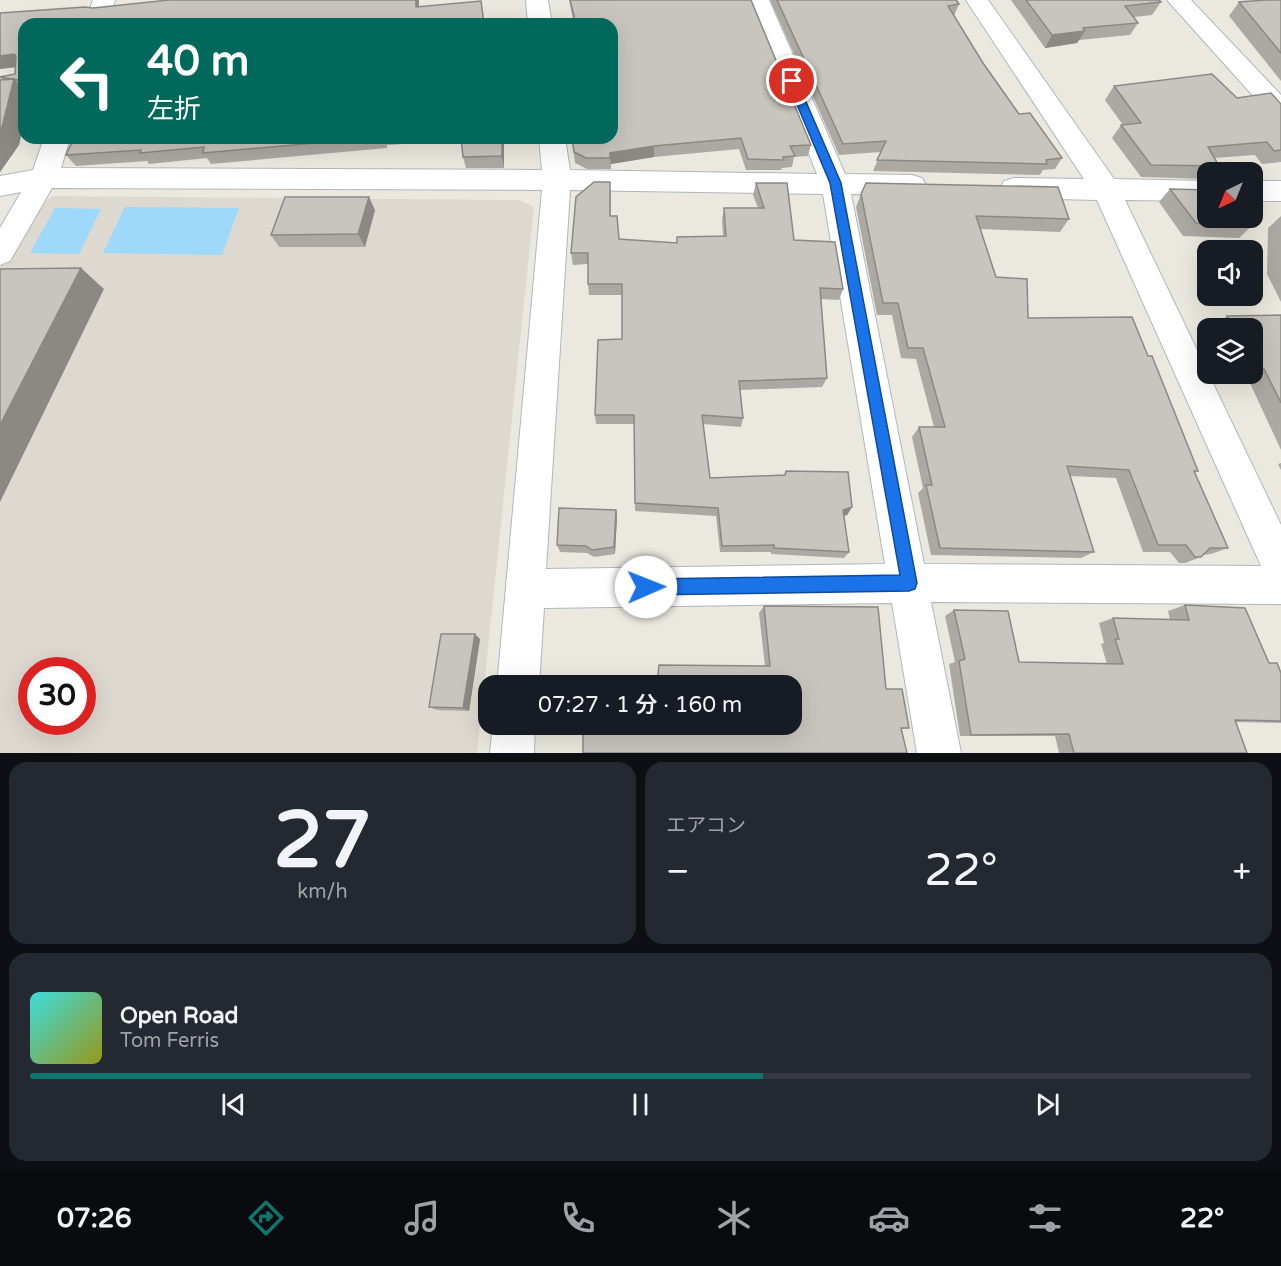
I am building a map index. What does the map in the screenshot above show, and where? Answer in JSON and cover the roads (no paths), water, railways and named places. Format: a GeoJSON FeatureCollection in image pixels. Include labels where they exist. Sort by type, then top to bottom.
{"type":"FeatureCollection","features":[{"type":"Feature","properties":{"kind":"street"},"geometry":{"type":"LineString","coordinates":[[537,0],[539,18]]}},
{"type":"Feature","properties":{"kind":"street"},"geometry":{"type":"LineString","coordinates":[[758,0],[835,183],[939,753]]}},
{"type":"Feature","properties":{"kind":"street"},"geometry":{"type":"LineString","coordinates":[[977,0],[1107,191],[1281,567]]}},
{"type":"Feature","properties":{"kind":"street"},"geometry":{"type":"LineString","coordinates":[[1178,0],[1281,111]]}},
{"type":"Feature","properties":{"kind":"street"},"geometry":{"type":"LineString","coordinates":[[0,253],[44,178],[55,144]]}},
{"type":"Feature","properties":{"kind":"street"},"geometry":{"type":"LineString","coordinates":[[519,675],[557,180],[553,144]]}},
{"type":"Feature","properties":{"kind":"street"},"geometry":{"type":"LineString","coordinates":[[0,186],[44,178],[557,180],[942,186]]}},
{"type":"Feature","properties":{"kind":"street"},"geometry":{"type":"LineString","coordinates":[[989,187],[1197,191]]}},
{"type":"Feature","properties":{"kind":"street"},"geometry":{"type":"LineString","coordinates":[[1263,191],[1281,192]]}},
{"type":"Feature","properties":{"kind":"street"},"geometry":{"type":"LineString","coordinates":[[526,589],[909,583],[1281,585]]}},
{"type":"Feature","properties":{"kind":"street"},"geometry":{"type":"LineString","coordinates":[[512,753],[513,735]]}},
{"type":"Feature","properties":{"kind":"water"},"geometry":{"type":"Polygon","coordinates":[[[125,207],[239,208],[222,255],[103,253],[125,207]]]}},
{"type":"Feature","properties":{"kind":"water"},"geometry":{"type":"Polygon","coordinates":[[[55,208],[101,209],[79,254],[30,253],[55,208]]]}}]}
